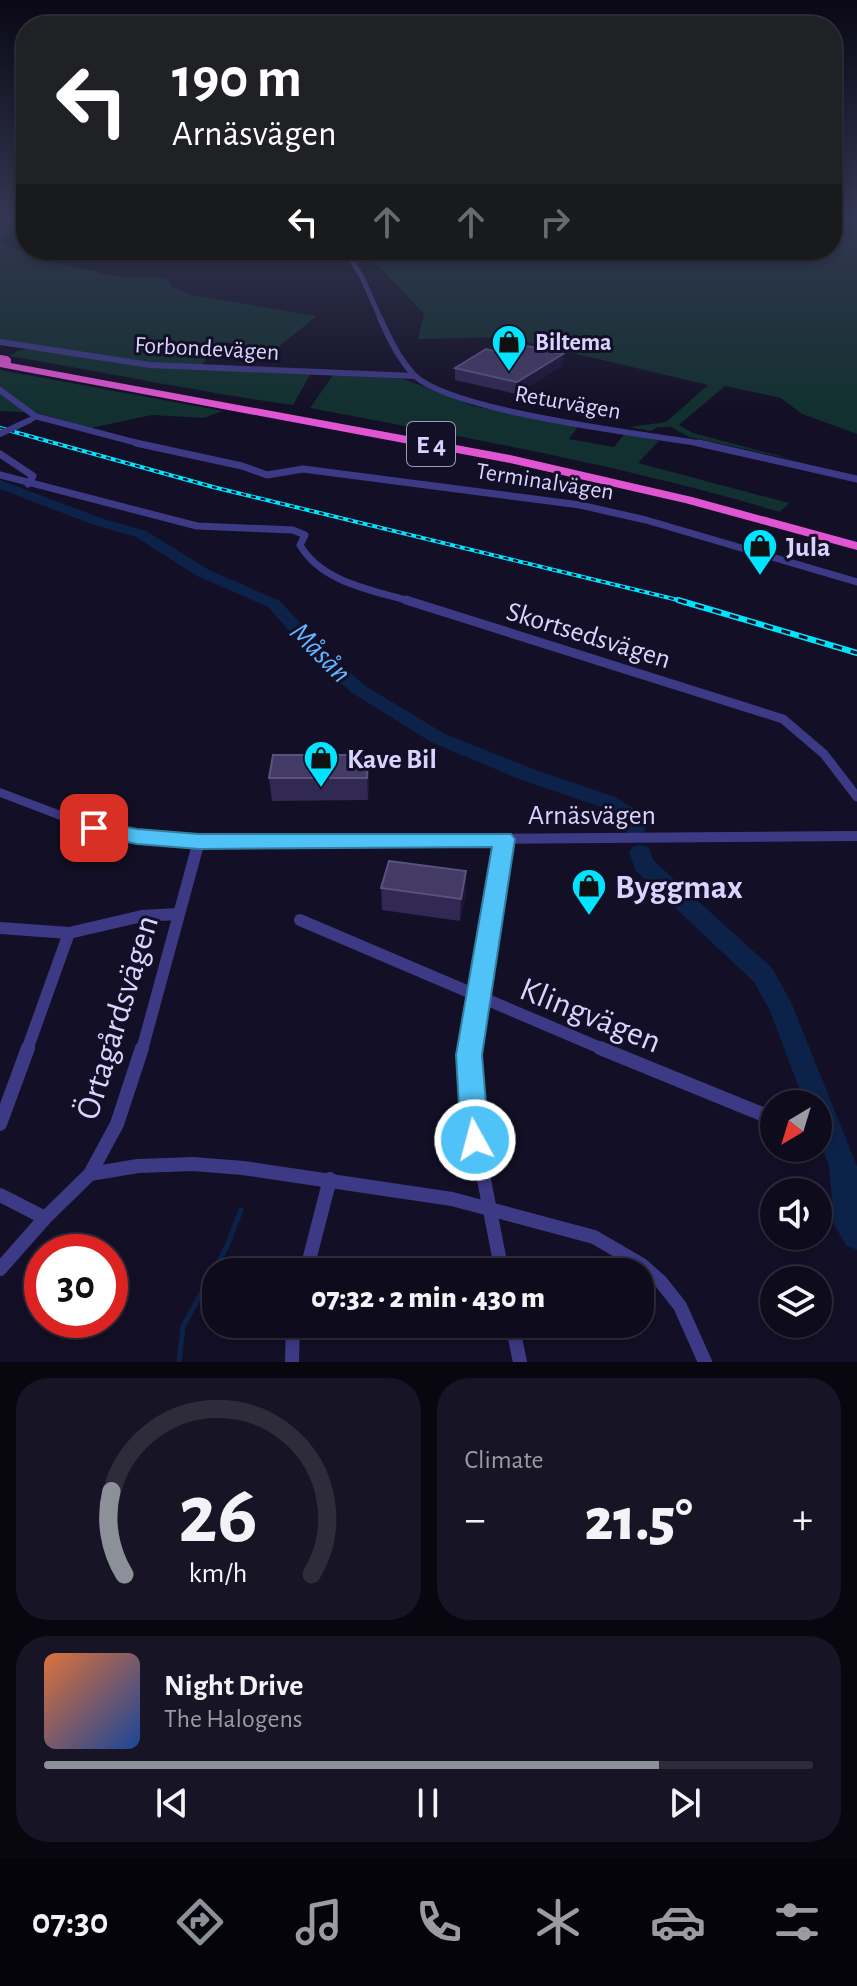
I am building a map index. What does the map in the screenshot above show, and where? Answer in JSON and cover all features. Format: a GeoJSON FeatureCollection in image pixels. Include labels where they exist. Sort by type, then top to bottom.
{"type":"FeatureCollection","features":[{"type":"Feature","properties":{"kind":"highway","name":"E 4"},"geometry":{"type":"LineString","coordinates":[[2,361],[571,466],[857,539]]}},
{"type":"Feature","properties":{"kind":"highway","name":"E 4"},"geometry":{"type":"LineString","coordinates":[[2,361],[539,465],[688,500],[857,546]]}},
{"type":"Feature","properties":{"kind":"street","name":"Returvägen"},"geometry":{"type":"LineString","coordinates":[[364,283],[393,346],[415,376],[438,391],[477,404],[763,455],[857,479]]}},
{"type":"Feature","properties":{"kind":"street","name":"Forbondevägen"},"geometry":{"type":"LineString","coordinates":[[0,342],[150,365],[415,376]]}},
{"type":"Feature","properties":{"kind":"street"},"geometry":{"type":"LineString","coordinates":[[2,361],[22,346]]}},
{"type":"Feature","properties":{"kind":"street","name":"Terminalvägen"},"geometry":{"type":"LineString","coordinates":[[0,390],[33,418],[242,466],[267,475],[303,469],[580,505],[659,524],[857,582]]}},
{"type":"Feature","properties":{"kind":"street"},"geometry":{"type":"LineString","coordinates":[[0,434],[33,418]]}},
{"type":"Feature","properties":{"kind":"street"},"geometry":{"type":"LineString","coordinates":[[0,454],[33,476],[28,484],[0,475]]}},
{"type":"Feature","properties":{"kind":"street","name":"Skortsedsvägen"},"geometry":{"type":"LineString","coordinates":[[28,484],[197,526],[293,530],[305,535],[300,545],[310,561],[320,569],[357,585],[783,719],[811,738],[830,758],[857,797]]}},
{"type":"Feature","properties":{"kind":"street","name":"Arnäsvägen"},"geometry":{"type":"LineString","coordinates":[[0,792],[94,828],[137,837],[199,841],[857,836]]}},
{"type":"Feature","properties":{"kind":"street"},"geometry":{"type":"LineString","coordinates":[[499,1258],[471,1113],[469,1055],[504,839]]}},
{"type":"Feature","properties":{"kind":"street","name":"Örtagårdsvägen"},"geometry":{"type":"LineString","coordinates":[[0,1269],[45,1218],[90,1174],[117,1124],[134,1078],[199,841]]}},
{"type":"Feature","properties":{"kind":"street"},"geometry":{"type":"LineString","coordinates":[[0,928],[69,933],[142,916],[178,914]]}},
{"type":"Feature","properties":{"kind":"street","name":"Klingvägen"},"geometry":{"type":"LineString","coordinates":[[300,920],[479,998],[760,1113]]}},
{"type":"Feature","properties":{"kind":"street"},"geometry":{"type":"LineString","coordinates":[[0,1124],[69,933]]}},
{"type":"Feature","properties":{"kind":"street"},"geometry":{"type":"LineString","coordinates":[[90,1174],[138,1166],[193,1164],[330,1179],[452,1199],[594,1237],[642,1265],[680,1306],[705,1362]]}},
{"type":"Feature","properties":{"kind":"street"},"geometry":{"type":"LineString","coordinates":[[310,1258],[330,1179]]}},
{"type":"Feature","properties":{"kind":"street"},"geometry":{"type":"LineString","coordinates":[[0,1195],[45,1218]]}},
{"type":"Feature","properties":{"kind":"street"},"geometry":{"type":"LineString","coordinates":[[292,1362],[293,1338]]}},
{"type":"Feature","properties":{"kind":"street"},"geometry":{"type":"LineString","coordinates":[[515,1338],[520,1362]]}},
{"type":"Feature","properties":{"kind":"green space"},"geometry":{"type":"Polygon","coordinates":[[[0,283],[169,283],[173,288],[192,295],[317,316],[277,348],[219,342],[202,365],[135,362],[0,340],[0,283]]]}},
{"type":"Feature","properties":{"kind":"green space"},"geometry":{"type":"Polygon","coordinates":[[[394,283],[857,283],[857,434],[802,414],[781,398],[725,386],[679,425],[693,433],[799,461],[689,437],[671,427],[658,427],[651,431],[629,427],[666,422],[708,385],[505,337],[418,339],[424,314],[394,283]]]}},
{"type":"Feature","properties":{"kind":"green space"},"geometry":{"type":"Polygon","coordinates":[[[30,349],[149,367],[311,373],[293,405],[9,356],[19,350],[30,349]]]}},
{"type":"Feature","properties":{"kind":"green space"},"geometry":{"type":"Polygon","coordinates":[[[0,370],[223,411],[203,418],[152,415],[91,428],[38,413],[0,411],[0,370]]]}},
{"type":"Feature","properties":{"kind":"green space"},"geometry":{"type":"Polygon","coordinates":[[[333,375],[404,379],[473,406],[579,425],[569,439],[614,447],[625,433],[659,441],[638,463],[789,503],[780,512],[605,467],[310,408],[333,375]]]}},
{"type":"Feature","properties":{"kind":"building"},"geometry":{"type":"Polygon","coordinates":[[[514,343],[563,354],[517,382],[455,368],[486,349],[498,352],[514,343]]]}},
{"type":"Feature","properties":{"kind":"building"},"geometry":{"type":"Polygon","coordinates":[[[273,755],[368,755],[367,778],[269,778],[273,755]]]}},
{"type":"Feature","properties":{"kind":"building"},"geometry":{"type":"Polygon","coordinates":[[[389,861],[466,871],[461,899],[381,888],[389,861]]]}},
{"type":"Feature","properties":{"kind":"waterway","name":"Måsån"},"geometry":{"type":"LineString","coordinates":[[0,484],[99,522],[141,534],[203,573],[274,604],[320,655],[358,689],[438,738],[526,774],[608,802],[626,813],[635,829]]}},
{"type":"Feature","properties":{"kind":"waterway","name":"Måsån"},"geometry":{"type":"LineString","coordinates":[[640,853],[644,865],[763,975],[782,1009],[843,1166],[849,1225],[857,1235]]}},
{"type":"Feature","properties":{"kind":"waterway"},"geometry":{"type":"LineString","coordinates":[[179,1362],[183,1327],[227,1246],[241,1210]]}},
{"type":"Feature","properties":{"kind":"railway"},"geometry":{"type":"LineString","coordinates":[[0,428],[213,487],[679,600]]}},
{"type":"Feature","properties":{"kind":"railway"},"geometry":{"type":"LineString","coordinates":[[679,600],[686,602]]}},
{"type":"Feature","properties":{"kind":"railway"},"geometry":{"type":"LineString","coordinates":[[679,600],[857,653]]}},
{"type":"Feature","properties":{"kind":"place","name":"Biltema"},"geometry":{"type":"Point","coordinates":[509,373]}},
{"type":"Feature","properties":{"kind":"place","name":"Jula"},"geometry":{"type":"Point","coordinates":[760,577]}},
{"type":"Feature","properties":{"kind":"place","name":"Kave Bil"},"geometry":{"type":"Point","coordinates":[321,789]}},
{"type":"Feature","properties":{"kind":"place","name":"Byggmax"},"geometry":{"type":"Point","coordinates":[589,917]}},
{"type":"Feature","properties":{"kind":"route"},"geometry":{"type":"LineString","coordinates":[[94,828],[137,837],[199,841],[504,839],[469,1055],[475,1140]]}}]}
